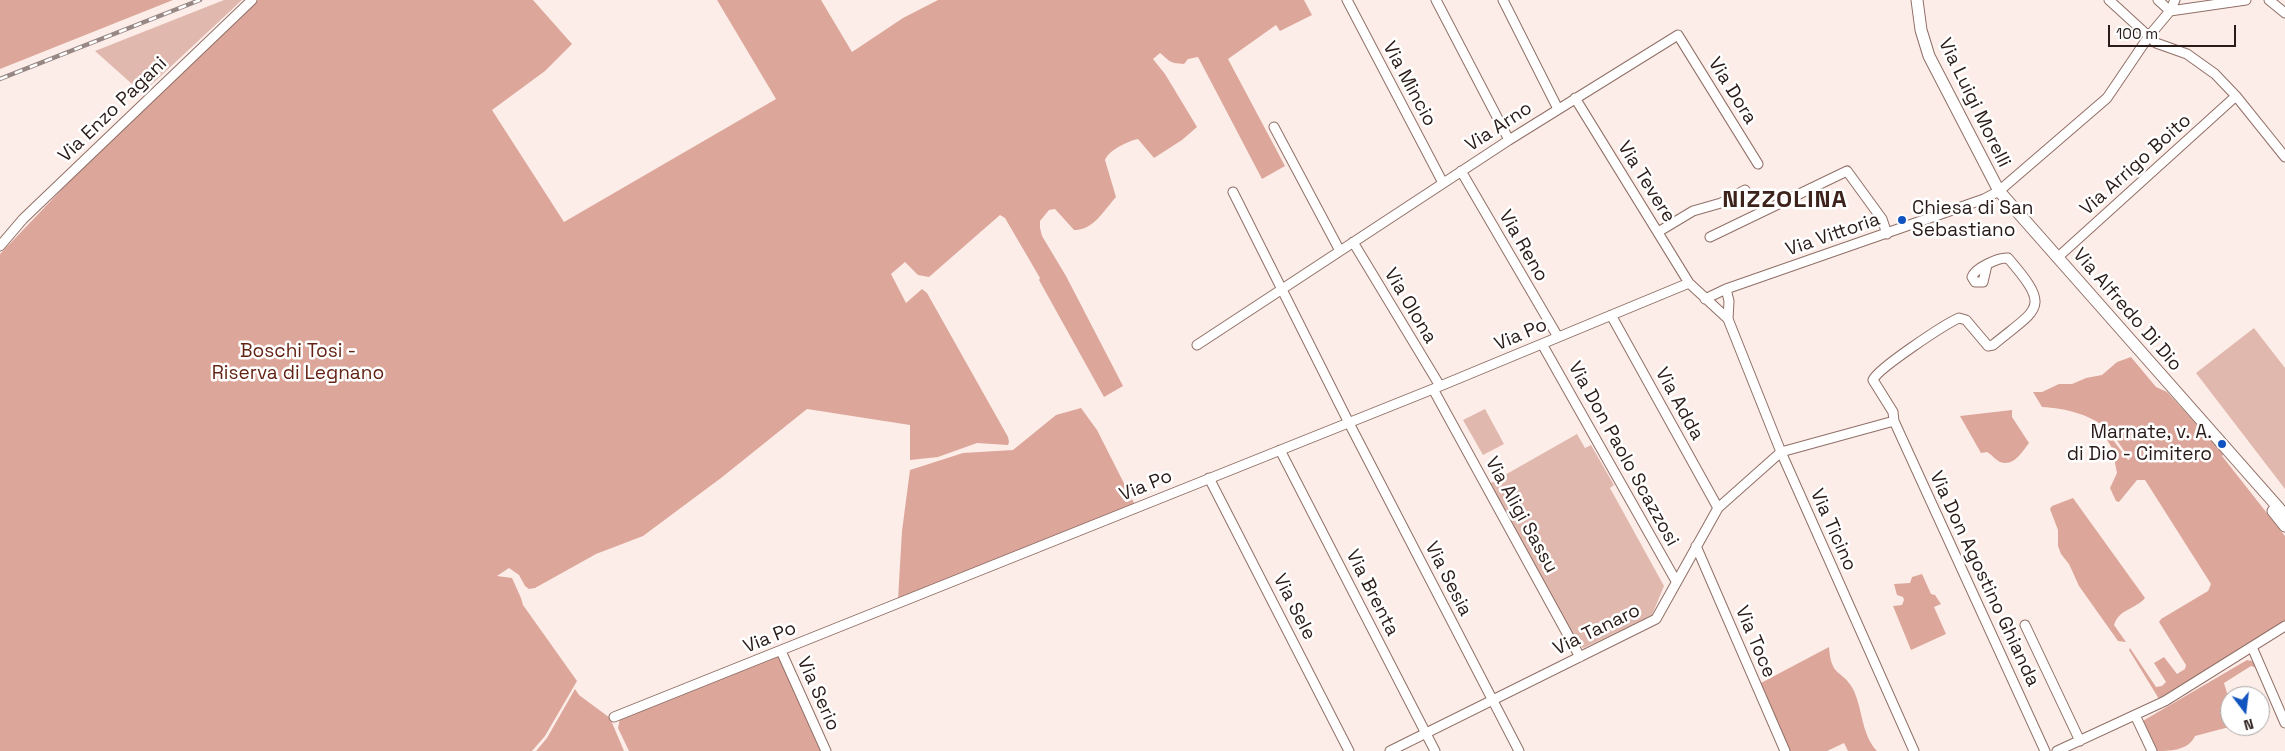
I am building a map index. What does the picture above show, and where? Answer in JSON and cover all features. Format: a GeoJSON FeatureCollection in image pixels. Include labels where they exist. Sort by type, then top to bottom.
{"type":"FeatureCollection","features":[{"type":"Feature","properties":{"kind":"main road","name":"Via Luigi Morelli"},"geometry":{"type":"LineString","coordinates":[[1917,0],[1921,30],[1930,56],[1999,191]]}},
{"type":"Feature","properties":{"kind":"main road","name":"Via Alfredo Di Dio"},"geometry":{"type":"LineString","coordinates":[[1999,191],[2285,515]]}},
{"type":"Feature","properties":{"kind":"main road","name":"Via Alfredo Di Dio"},"geometry":{"type":"LineString","coordinates":[[2228,452],[2285,526]]}},
{"type":"Feature","properties":{"kind":"street","name":"Via Enzo Pagani"},"geometry":{"type":"LineString","coordinates":[[0,246],[23,219],[252,0]]}},
{"type":"Feature","properties":{"kind":"street","name":"Via Mincio"},"geometry":{"type":"LineString","coordinates":[[1347,0],[1443,183]]}},
{"type":"Feature","properties":{"kind":"street"},"geometry":{"type":"LineString","coordinates":[[1436,0],[1509,140]]}},
{"type":"Feature","properties":{"kind":"street"},"geometry":{"type":"LineString","coordinates":[[1503,0],[1558,109]]}},
{"type":"Feature","properties":{"kind":"street"},"geometry":{"type":"LineString","coordinates":[[2109,0],[2156,43],[2187,54],[2215,74],[2236,96],[2285,157]]}},
{"type":"Feature","properties":{"kind":"street"},"geometry":{"type":"LineString","coordinates":[[2158,0],[2170,11],[2246,0]]}},
{"type":"Feature","properties":{"kind":"street","name":"Via Vittoria"},"geometry":{"type":"LineString","coordinates":[[1705,299],[1726,289],[1984,199],[1999,191],[2100,105],[2149,36],[2170,11],[2176,0]]}},
{"type":"Feature","properties":{"kind":"street"},"geometry":{"type":"LineString","coordinates":[[2269,0],[2285,13]]}},
{"type":"Feature","properties":{"kind":"street","name":"Via Arno"},"geometry":{"type":"LineString","coordinates":[[1197,345],[1574,98],[1678,35]]}},
{"type":"Feature","properties":{"kind":"street","name":"Via Dora"},"geometry":{"type":"LineString","coordinates":[[1678,35],[1758,164]]}},
{"type":"Feature","properties":{"kind":"street","name":"Via Arrigo Boito"},"geometry":{"type":"LineString","coordinates":[[2058,258],[2236,96]]}},
{"type":"Feature","properties":{"kind":"street","name":"Via Tevere"},"geometry":{"type":"LineString","coordinates":[[1574,98],[1689,283],[1728,319]]}},
{"type":"Feature","properties":{"kind":"street"},"geometry":{"type":"LineString","coordinates":[[1274,127],[1340,250]]}},
{"type":"Feature","properties":{"kind":"street","name":"Via Reno"},"geometry":{"type":"LineString","coordinates":[[1461,171],[1558,337]]}},
{"type":"Feature","properties":{"kind":"street"},"geometry":{"type":"LineString","coordinates":[[1710,237],[1847,171],[1882,219],[1886,234]]}},
{"type":"Feature","properties":{"kind":"street"},"geometry":{"type":"LineString","coordinates":[[1658,232],[1693,211],[1721,203],[1745,190]]}},
{"type":"Feature","properties":{"kind":"street","name":"Via Sesia"},"geometry":{"type":"LineString","coordinates":[[1233,192],[1349,423],[1518,751]]}},
{"type":"Feature","properties":{"kind":"street","name":"Via Olona"},"geometry":{"type":"LineString","coordinates":[[1353,242],[1436,388]]}},
{"type":"Feature","properties":{"kind":"street","name":"Via Don Agostino Ghianda"},"geometry":{"type":"LineString","coordinates":[[1987,266],[1998,259],[2008,258],[2033,291],[2036,303],[2034,310],[1993,345],[1988,346],[1966,320],[1959,318],[1877,373],[1873,380],[1893,412],[1894,421],[2045,751]]}},
{"type":"Feature","properties":{"kind":"street","name":"Via Po"},"geometry":{"type":"LineString","coordinates":[[614,717],[1436,388],[1689,283]]}},
{"type":"Feature","properties":{"kind":"street"},"geometry":{"type":"LineString","coordinates":[[1726,289],[1729,301],[1728,319]]}},
{"type":"Feature","properties":{"kind":"street"},"geometry":{"type":"LineString","coordinates":[[1714,307],[1724,308],[1729,301]]}},
{"type":"Feature","properties":{"kind":"street","name":"Via Adda"},"geometry":{"type":"LineString","coordinates":[[1611,315],[1718,508]]}},
{"type":"Feature","properties":{"kind":"street","name":"Via Ticino"},"geometry":{"type":"LineString","coordinates":[[1728,319],[1781,452],[1914,751]]}},
{"type":"Feature","properties":{"kind":"street","name":"Via Don Paolo Scazzosi"},"geometry":{"type":"LineString","coordinates":[[1542,344],[1676,581]]}},
{"type":"Feature","properties":{"kind":"street","name":"Via Aligi Sassu"},"geometry":{"type":"LineString","coordinates":[[1436,388],[1580,657]]}},
{"type":"Feature","properties":{"kind":"street"},"geometry":{"type":"LineString","coordinates":[[1781,452],[1894,421]]}},
{"type":"Feature","properties":{"kind":"street","name":"Via Brenta"},"geometry":{"type":"LineString","coordinates":[[1280,450],[1436,751]]}},
{"type":"Feature","properties":{"kind":"street","name":"Via Tanaro"},"geometry":{"type":"LineString","coordinates":[[1390,751],[1656,619],[1718,508],[1781,452]]}},
{"type":"Feature","properties":{"kind":"street","name":"Via Sele"},"geometry":{"type":"LineString","coordinates":[[1210,478],[1349,751]]}},
{"type":"Feature","properties":{"kind":"street","name":"Via Toce"},"geometry":{"type":"LineString","coordinates":[[1696,546],[1785,751]]}},
{"type":"Feature","properties":{"kind":"street"},"geometry":{"type":"LineString","coordinates":[[2025,626],[2080,741]]}},
{"type":"Feature","properties":{"kind":"street"},"geometry":{"type":"LineString","coordinates":[[2057,751],[2165,701],[2284,627]]}},
{"type":"Feature","properties":{"kind":"street"},"geometry":{"type":"LineString","coordinates":[[2252,647],[2285,724]]}},
{"type":"Feature","properties":{"kind":"street","name":"Via Serio"},"geometry":{"type":"LineString","coordinates":[[781,651],[826,751]]}},
{"type":"Feature","properties":{"kind":"street"},"geometry":{"type":"LineString","coordinates":[[2135,715],[2152,751]]}},
{"type":"Feature","properties":{"kind":"shaded area"},"geometry":{"type":"Polygon","coordinates":[[[224,0],[242,0],[150,86],[140,76],[132,84],[95,51],[224,0]]]}},
{"type":"Feature","properties":{"kind":"shaded area"},"geometry":{"type":"Polygon","coordinates":[[[2254,328],[2285,368],[2285,489],[2196,373],[2254,328]]]}},
{"type":"Feature","properties":{"kind":"shaded area"},"geometry":{"type":"Polygon","coordinates":[[[1485,409],[1504,444],[1483,455],[1463,420],[1485,409]]]}},
{"type":"Feature","properties":{"kind":"shaded area"},"geometry":{"type":"Polygon","coordinates":[[[1577,434],[1585,448],[1591,445],[1614,485],[1610,488],[1664,586],[1652,615],[1584,648],[1580,647],[1489,484],[1577,434]]]}},
{"type":"Feature","properties":{"kind":"green space"},"geometry":{"type":"Polygon","coordinates":[[[0,0],[173,0],[0,69],[0,0]]]}},
{"type":"Feature","properties":{"kind":"green space","name":"Boschi Tosi - Riserva di Legnano"},"geometry":{"type":"Polygon","coordinates":[[[258,0],[533,0],[572,44],[545,71],[492,110],[564,222],[776,99],[717,0],[821,0],[852,52],[903,18],[938,0],[1304,0],[1312,15],[1280,31],[1276,25],[1228,59],[1285,166],[1262,179],[1198,57],[1188,59],[1184,64],[1179,64],[1170,61],[1160,53],[1153,59],[1165,74],[1197,127],[1182,140],[1154,158],[1138,139],[1124,144],[1110,153],[1105,160],[1116,197],[1098,218],[1087,227],[1074,230],[1055,209],[1049,210],[1040,221],[1042,236],[1066,276],[1123,386],[1104,397],[1039,280],[1040,278],[1005,218],[1000,215],[929,277],[918,275],[905,262],[891,274],[906,303],[922,289],[927,293],[1008,437],[1008,445],[977,443],[938,457],[910,460],[910,425],[807,409],[721,478],[643,536],[596,554],[535,588],[529,589],[525,586],[519,575],[509,568],[497,576],[512,578],[523,605],[577,681],[545,736],[532,751],[0,751],[0,254],[89,161],[258,0]]]}},
{"type":"Feature","properties":{"kind":"green space"},"geometry":{"type":"Polygon","coordinates":[[[2131,357],[2156,387],[2167,392],[2224,454],[2222,456],[2285,536],[2285,622],[2159,699],[2129,650],[2130,648],[2156,687],[2162,686],[2166,682],[2154,663],[2164,657],[2177,674],[2185,669],[2186,665],[2159,622],[2208,591],[2211,584],[2145,480],[2137,480],[2119,502],[2116,501],[2110,488],[2117,473],[2112,448],[2098,425],[2108,433],[2128,460],[2130,459],[2111,433],[2097,421],[2088,417],[2060,409],[2042,407],[2033,392],[2042,392],[2059,384],[2072,384],[2086,378],[2102,375],[2117,362],[2131,357]]]}},
{"type":"Feature","properties":{"kind":"green space"},"geometry":{"type":"Polygon","coordinates":[[[1081,408],[1097,430],[1135,505],[898,599],[902,531],[910,470],[963,453],[1013,450],[1056,415],[1081,408]]]}},
{"type":"Feature","properties":{"kind":"green space"},"geometry":{"type":"Polygon","coordinates":[[[2012,410],[2012,417],[2029,443],[2017,458],[2005,463],[1998,461],[1987,452],[1981,453],[1960,416],[2012,410]]]}},
{"type":"Feature","properties":{"kind":"green space"},"geometry":{"type":"Polygon","coordinates":[[[2073,498],[2145,598],[2124,612],[2116,620],[2114,625],[2126,642],[2118,641],[2079,586],[2058,546],[2058,530],[2050,509],[2052,506],[2073,498]]]}},
{"type":"Feature","properties":{"kind":"green space"},"geometry":{"type":"Polygon","coordinates":[[[1922,574],[1931,594],[1935,595],[1941,604],[1934,607],[1946,634],[1911,650],[1893,606],[1902,605],[1904,600],[1903,597],[1897,595],[1894,584],[1910,583],[1912,577],[1922,574]]]}},
{"type":"Feature","properties":{"kind":"green space"},"geometry":{"type":"Polygon","coordinates":[[[1829,647],[1832,664],[1853,689],[1868,737],[1877,751],[1848,751],[1844,743],[1827,751],[1787,751],[1759,684],[1829,647]]]}},
{"type":"Feature","properties":{"kind":"green space"},"geometry":{"type":"Polygon","coordinates":[[[780,656],[823,751],[629,751],[618,728],[620,718],[780,656]]]}},
{"type":"Feature","properties":{"kind":"green space"},"geometry":{"type":"Polygon","coordinates":[[[2247,660],[2252,661],[2257,668],[2251,666],[2224,683],[2225,686],[2220,686],[2220,729],[2195,736],[2188,745],[2178,749],[2154,751],[2141,722],[2247,660]]]}},
{"type":"Feature","properties":{"kind":"green space"},"geometry":{"type":"Polygon","coordinates":[[[575,689],[579,695],[610,718],[624,751],[536,751],[547,738],[575,689]]]}},
{"type":"Feature","properties":{"kind":"railway"},"geometry":{"type":"LineString","coordinates":[[0,79],[200,0]]}},
{"type":"Feature","properties":{"kind":"place","name":"Chiesa di San Sebastiano"},"geometry":{"type":"Point","coordinates":[1902,220]}},
{"type":"Feature","properties":{"kind":"place","name":"Marnate, v. A. di Dio - Cimitero"},"geometry":{"type":"Point","coordinates":[2222,444]}},
{"type":"Feature","properties":{"kind":"district","name":"NIZZOLINA"},"geometry":{"type":"Point","coordinates":[1785,200]}}]}
